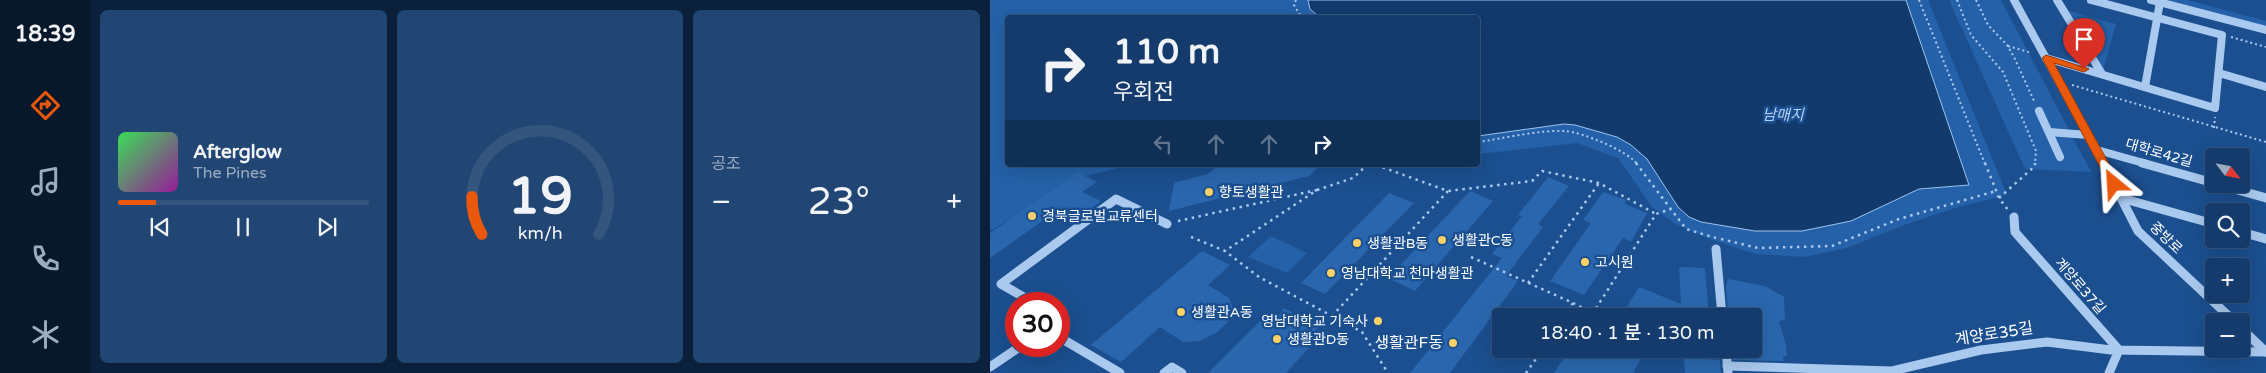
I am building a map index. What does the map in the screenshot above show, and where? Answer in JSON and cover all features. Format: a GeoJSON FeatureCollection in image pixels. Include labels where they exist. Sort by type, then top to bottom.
{"type":"FeatureCollection","features":[{"type":"Feature","properties":{"kind":"street","name":"중방로"},"geometry":{"type":"LineString","coordinates":[[2014,0],[2138,231],[2225,313]]}},
{"type":"Feature","properties":{"kind":"street"},"geometry":{"type":"LineString","coordinates":[[2057,0],[2102,74]]}},
{"type":"Feature","properties":{"kind":"street"},"geometry":{"type":"LineString","coordinates":[[2046,58],[2216,108],[2222,35],[2091,0]]}},
{"type":"Feature","properties":{"kind":"street"},"geometry":{"type":"LineString","coordinates":[[2151,0],[2266,30]]}},
{"type":"Feature","properties":{"kind":"street"},"geometry":{"type":"LineString","coordinates":[[2144,87],[2160,2]]}},
{"type":"Feature","properties":{"kind":"street"},"geometry":{"type":"LineString","coordinates":[[2219,74],[2266,87]]}},
{"type":"Feature","properties":{"kind":"street"},"geometry":{"type":"LineString","coordinates":[[2038,112],[2060,157]]}},
{"type":"Feature","properties":{"kind":"street"},"geometry":{"type":"LineString","coordinates":[[2049,132],[2088,135]]}},
{"type":"Feature","properties":{"kind":"street","name":"대학로42길"},"geometry":{"type":"LineString","coordinates":[[2096,150],[2205,180]]}},
{"type":"Feature","properties":{"kind":"street","name":"대학로42길"},"geometry":{"type":"LineString","coordinates":[[2249,193],[2266,198]]}},
{"type":"Feature","properties":{"kind":"street"},"geometry":{"type":"LineString","coordinates":[[2121,198],[2205,221]]}},
{"type":"Feature","properties":{"kind":"street"},"geometry":{"type":"LineString","coordinates":[[1015,292],[1001,284],[1116,199],[1167,224]]}},
{"type":"Feature","properties":{"kind":"street","name":"계양로37길"},"geometry":{"type":"LineString","coordinates":[[2014,217],[2015,232],[2019,238],[2118,350]]}},
{"type":"Feature","properties":{"kind":"street"},"geometry":{"type":"LineString","coordinates":[[2250,235],[2266,239]]}},
{"type":"Feature","properties":{"kind":"street"},"geometry":{"type":"LineString","coordinates":[[1716,248],[1721,308]]}},
{"type":"Feature","properties":{"kind":"street"},"geometry":{"type":"LineString","coordinates":[[2250,337],[2266,352]]}},
{"type":"Feature","properties":{"kind":"street","name":"계양로35길"},"geometry":{"type":"LineString","coordinates":[[1728,370],[1892,370],[1981,350],[2047,342],[2118,350],[2266,352]]}},
{"type":"Feature","properties":{"kind":"street"},"geometry":{"type":"LineString","coordinates":[[1070,343],[1120,373]]}},
{"type":"Feature","properties":{"kind":"street"},"geometry":{"type":"LineString","coordinates":[[2108,373],[2118,350]]}},
{"type":"Feature","properties":{"kind":"street"},"geometry":{"type":"LineString","coordinates":[[990,367],[1005,357]]}},
{"type":"Feature","properties":{"kind":"street"},"geometry":{"type":"LineString","coordinates":[[1164,373],[1172,367],[1182,373]]}},
{"type":"Feature","properties":{"kind":"path"},"geometry":{"type":"LineString","coordinates":[[1296,0],[1294,5],[1300,15]]}},
{"type":"Feature","properties":{"kind":"path"},"geometry":{"type":"LineString","coordinates":[[1919,0],[1998,198],[2014,217]]}},
{"type":"Feature","properties":{"kind":"path"},"geometry":{"type":"LineString","coordinates":[[1957,0],[1971,35],[2003,72],[2036,151],[2035,166],[1998,198]]}},
{"type":"Feature","properties":{"kind":"path"},"geometry":{"type":"LineString","coordinates":[[1976,0],[1988,25],[2007,46],[2038,112]]}},
{"type":"Feature","properties":{"kind":"path"},"geometry":{"type":"LineString","coordinates":[[2222,35],[2266,46]]}},
{"type":"Feature","properties":{"kind":"path"},"geometry":{"type":"LineString","coordinates":[[2007,46],[2046,58]]}},
{"type":"Feature","properties":{"kind":"path"},"geometry":{"type":"LineString","coordinates":[[2059,81],[2266,142]]}},
{"type":"Feature","properties":{"kind":"path"},"geometry":{"type":"LineString","coordinates":[[1480,142],[1522,135],[1567,131],[1614,147],[1632,157],[1686,229],[1758,248],[1832,246],[1899,219],[1996,192]]}},
{"type":"Feature","properties":{"kind":"path"},"geometry":{"type":"LineString","coordinates":[[1167,224],[1317,190],[1353,178],[1365,167]]}},
{"type":"Feature","properties":{"kind":"path"},"geometry":{"type":"LineString","coordinates":[[1381,167],[1448,192],[1532,181],[1542,171],[1599,183],[1656,214]]}},
{"type":"Feature","properties":{"kind":"path"},"geometry":{"type":"LineString","coordinates":[[1528,283],[1599,183]]}},
{"type":"Feature","properties":{"kind":"path"},"geometry":{"type":"LineString","coordinates":[[1225,251],[1317,190]]}},
{"type":"Feature","properties":{"kind":"path"},"geometry":{"type":"LineString","coordinates":[[1332,316],[1448,192]]}},
{"type":"Feature","properties":{"kind":"path"},"geometry":{"type":"LineString","coordinates":[[1471,257],[1593,313],[1656,214],[1671,209]]}},
{"type":"Feature","properties":{"kind":"path"},"geometry":{"type":"LineString","coordinates":[[1191,237],[1225,251],[1259,277],[1362,332],[1388,373]]}},
{"type":"Feature","properties":{"kind":"path"},"geometry":{"type":"LineString","coordinates":[[1570,308],[1573,303]]}},
{"type":"Feature","properties":{"kind":"path"},"geometry":{"type":"LineString","coordinates":[[1526,373],[1536,358]]}},
{"type":"Feature","properties":{"kind":"shaded area","name":"남매지"},"geometry":{"type":"Polygon","coordinates":[[[990,0],[1928,0],[2007,195],[1958,207],[1907,224],[1847,248],[1804,257],[1755,254],[1707,238],[1674,223],[1652,207],[1618,158],[1577,143],[1480,154],[1480,15],[1005,15],[1005,167],[1121,167],[1079,178],[990,231],[990,0]]]}},
{"type":"Feature","properties":{"kind":"shaded area"},"geometry":{"type":"Polygon","coordinates":[[[1949,0],[2001,0],[2091,172],[2025,169],[1949,0]]]}},
{"type":"Feature","properties":{"kind":"shaded area"},"geometry":{"type":"Polygon","coordinates":[[[2164,0],[2187,0],[2266,21],[2266,26],[2164,0]]]}},
{"type":"Feature","properties":{"kind":"shaded area"},"geometry":{"type":"Polygon","coordinates":[[[2063,9],[2116,24],[2102,74],[2063,9]]]}},
{"type":"Feature","properties":{"kind":"shaded area"},"geometry":{"type":"Polygon","coordinates":[[[1271,236],[1307,253],[1287,273],[1248,257],[1271,236]]]}},
{"type":"Feature","properties":{"kind":"water","name":"남매지"},"geometry":{"type":"Polygon","coordinates":[[[1308,0],[1906,0],[1969,185],[1919,189],[1851,221],[1802,231],[1755,231],[1701,222],[1689,217],[1678,207],[1647,159],[1631,145],[1617,137],[1575,125],[1564,124],[1480,136],[1480,15],[1317,15],[1310,9],[1308,0]]]}},
{"type":"Feature","properties":{"kind":"building","name":"향토생활관"},"geometry":{"type":"Polygon","coordinates":[[[1217,167],[1319,167],[1309,176],[1169,211],[1174,183],[1208,174],[1217,167]]]}},
{"type":"Feature","properties":{"kind":"building","name":"경북글로벌교류센터"},"geometry":{"type":"Polygon","coordinates":[[[1078,172],[1097,182],[1082,192],[1101,201],[1075,220],[1055,212],[990,258],[990,233],[1078,172]]]}},
{"type":"Feature","properties":{"kind":"building"},"geometry":{"type":"Polygon","coordinates":[[[1548,177],[1569,186],[1538,224],[1543,227],[1506,276],[1518,281],[1498,308],[1492,308],[1492,316],[1450,373],[1410,373],[1502,258],[1492,254],[1522,216],[1518,215],[1548,177]]]}},
{"type":"Feature","properties":{"kind":"building","name":"생활관C동"},"geometry":{"type":"Polygon","coordinates":[[[1470,191],[1493,201],[1415,291],[1388,278],[1470,191]]]}},
{"type":"Feature","properties":{"kind":"building","name":"고시원"},"geometry":{"type":"Polygon","coordinates":[[[1603,192],[1626,200],[1625,204],[1647,213],[1631,242],[1623,238],[1584,295],[1550,281],[1591,223],[1583,220],[1603,192]]]}},
{"type":"Feature","properties":{"kind":"building","name":"생활관B동"},"geometry":{"type":"Polygon","coordinates":[[[1389,193],[1414,203],[1325,294],[1301,283],[1389,193]]]}},
{"type":"Feature","properties":{"kind":"building","name":"생활관A동"},"geometry":{"type":"Polygon","coordinates":[[[1202,251],[1230,265],[1208,285],[1229,298],[1232,306],[1231,318],[1218,332],[1200,341],[1183,342],[1160,327],[1121,362],[1091,345],[1202,251]]]}},
{"type":"Feature","properties":{"kind":"building"},"geometry":{"type":"Polygon","coordinates":[[[1679,267],[1705,268],[1708,308],[1626,308],[1639,287],[1681,304],[1679,267]]]}},
{"type":"Feature","properties":{"kind":"building"},"geometry":{"type":"Polygon","coordinates":[[[1728,279],[1765,286],[1784,297],[1785,320],[1779,321],[1786,345],[1787,356],[1783,356],[1784,361],[1733,360],[1733,358],[1762,358],[1762,308],[1727,308],[1726,286],[1728,279]]]}},
{"type":"Feature","properties":{"kind":"building","name":"생활관D동"},"geometry":{"type":"Polygon","coordinates":[[[1284,308],[1319,327],[1309,337],[1315,341],[1286,373],[1208,373],[1269,312],[1278,316],[1284,308]]]}},
{"type":"Feature","properties":{"kind":"building"},"geometry":{"type":"Polygon","coordinates":[[[1564,358],[1641,358],[1633,373],[1554,373],[1564,358]]]}},
{"type":"Feature","properties":{"kind":"building"},"geometry":{"type":"Polygon","coordinates":[[[1684,358],[1720,360],[1721,373],[1685,373],[1684,358]]]}},
{"type":"Feature","properties":{"kind":"place","name":"향토생활관"},"geometry":{"type":"Point","coordinates":[1209,192]}},
{"type":"Feature","properties":{"kind":"place","name":"경북글로벌교류센터"},"geometry":{"type":"Point","coordinates":[1032,216]}},
{"type":"Feature","properties":{"kind":"place","name":"생활관C동"},"geometry":{"type":"Point","coordinates":[1442,240]}},
{"type":"Feature","properties":{"kind":"place","name":"생활관B동"},"geometry":{"type":"Point","coordinates":[1357,243]}},
{"type":"Feature","properties":{"kind":"place","name":"고시원"},"geometry":{"type":"Point","coordinates":[1585,262]}},
{"type":"Feature","properties":{"kind":"place","name":"영남대학교 천마생활관"},"geometry":{"type":"Point","coordinates":[1331,273]}},
{"type":"Feature","properties":{"kind":"place","name":"생활관A동"},"geometry":{"type":"Point","coordinates":[1181,312]}},
{"type":"Feature","properties":{"kind":"place","name":"영남대학교 기숙사"},"geometry":{"type":"Point","coordinates":[1378,321]}},
{"type":"Feature","properties":{"kind":"place","name":"생활관D동"},"geometry":{"type":"Point","coordinates":[1277,339]}},
{"type":"Feature","properties":{"kind":"place","name":"생활관F동"},"geometry":{"type":"Point","coordinates":[1453,343]}},
{"type":"Feature","properties":{"kind":"route"},"geometry":{"type":"LineString","coordinates":[[2084,69],[2046,58],[2114,184]]}}]}
